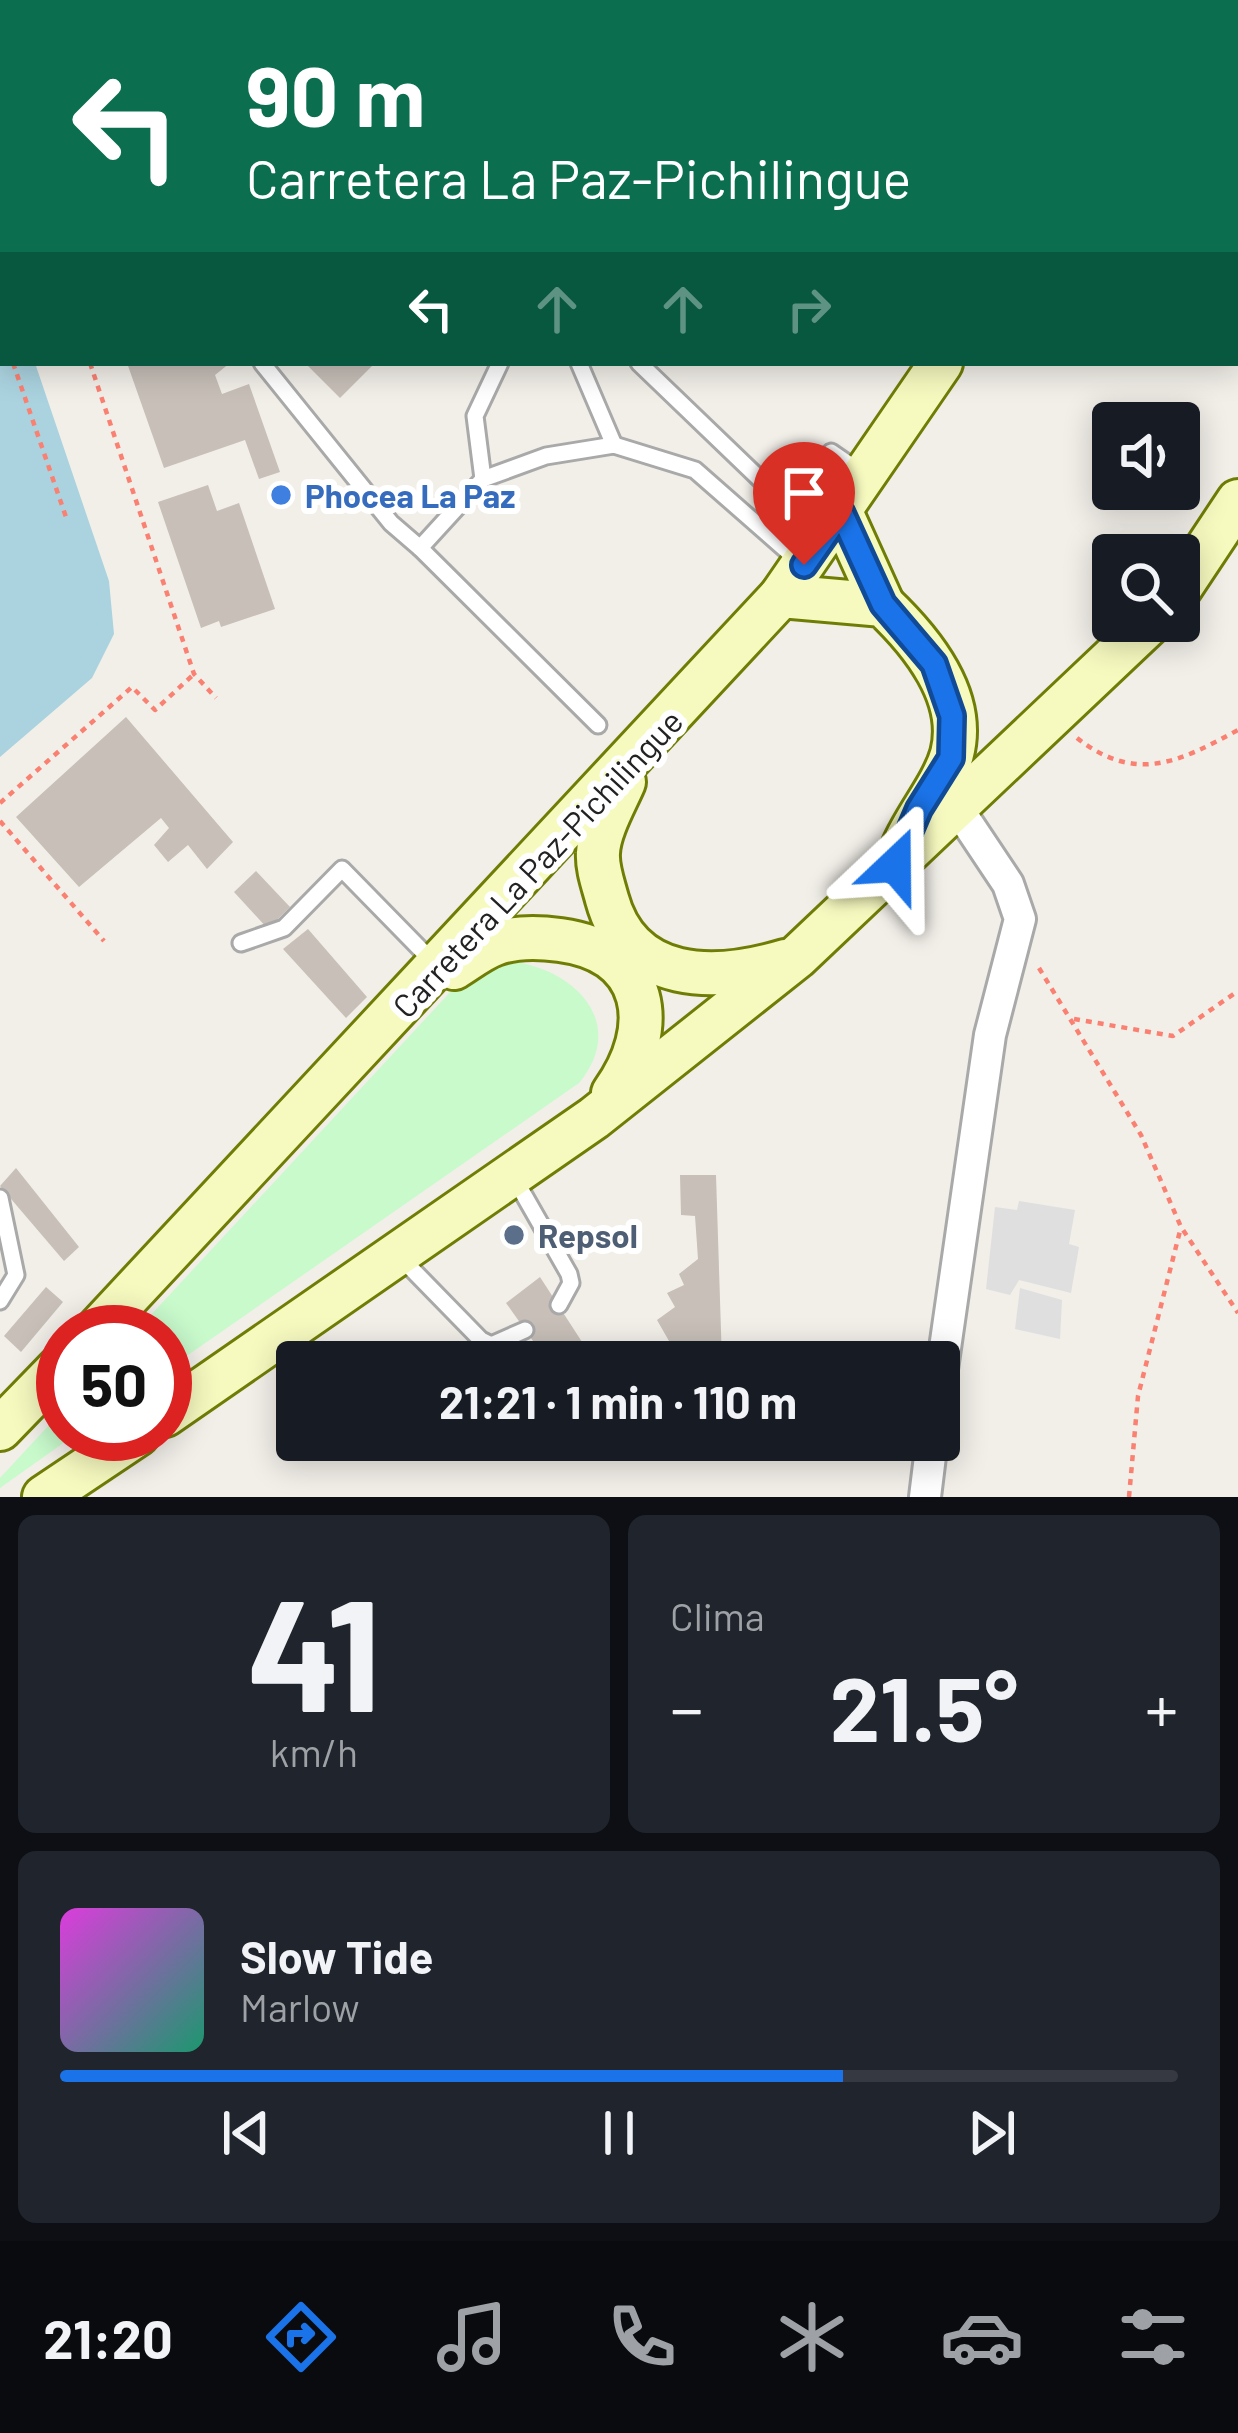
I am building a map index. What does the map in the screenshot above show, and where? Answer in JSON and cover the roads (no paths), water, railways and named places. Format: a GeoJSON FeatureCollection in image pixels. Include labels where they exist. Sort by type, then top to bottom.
{"type":"FeatureCollection","features":[{"type":"Feature","properties":{"kind":"main road","name":"Carretera La Paz-Pichilingue"},"geometry":{"type":"LineString","coordinates":[[120,1305],[633,759],[812,553],[848,464],[938,366]]}},
{"type":"Feature","properties":{"kind":"main road"},"geometry":{"type":"LineString","coordinates":[[1200,558],[1238,501]]}},
{"type":"Feature","properties":{"kind":"main road"},"geometry":{"type":"LineString","coordinates":[[812,553],[883,604]]}},
{"type":"Feature","properties":{"kind":"main road"},"geometry":{"type":"LineString","coordinates":[[812,553],[883,604],[934,664],[946,689],[954,737],[951,758],[919,809],[895,865]]}},
{"type":"Feature","properties":{"kind":"main road"},"geometry":{"type":"LineString","coordinates":[[192,1396],[594,1118],[797,957],[1131,642]]}},
{"type":"Feature","properties":{"kind":"main road"},"geometry":{"type":"LineString","coordinates":[[633,759],[597,850],[611,916],[629,944],[660,968],[698,974],[733,974],[797,957]]}},
{"type":"Feature","properties":{"kind":"main road"},"geometry":{"type":"LineString","coordinates":[[431,977],[496,943],[535,936],[585,943],[610,956],[634,982],[643,1039],[628,1071],[594,1118]]}},
{"type":"Feature","properties":{"kind":"main road"},"geometry":{"type":"LineString","coordinates":[[0,1429],[36,1392]]}},
{"type":"Feature","properties":{"kind":"main road"},"geometry":{"type":"LineString","coordinates":[[44,1497],[98,1461]]}},
{"type":"Feature","properties":{"kind":"street"},"geometry":{"type":"LineString","coordinates":[[946,1341],[990,1034],[1019,939],[1020,919],[1008,884],[958,809]]}},
{"type":"Feature","properties":{"kind":"street"},"geometry":{"type":"LineString","coordinates":[[925,1497],[929,1461]]}},
{"type":"Feature","properties":{"kind":"lane"},"geometry":{"type":"LineString","coordinates":[[264,366],[391,523],[598,724]]}},
{"type":"Feature","properties":{"kind":"lane"},"geometry":{"type":"LineString","coordinates":[[483,479],[475,416],[499,366]]}},
{"type":"Feature","properties":{"kind":"lane"},"geometry":{"type":"LineString","coordinates":[[580,366],[614,445]]}},
{"type":"Feature","properties":{"kind":"lane"},"geometry":{"type":"LineString","coordinates":[[642,366],[812,553]]}},
{"type":"Feature","properties":{"kind":"lane"},"geometry":{"type":"LineString","coordinates":[[420,548],[483,479],[546,456],[614,445],[694,470],[812,553]]}},
{"type":"Feature","properties":{"kind":"lane"},"geometry":{"type":"LineString","coordinates":[[241,943],[284,928],[342,868],[431,977]]}},
{"type":"Feature","properties":{"kind":"lane"},"geometry":{"type":"LineString","coordinates":[[512,1174],[569,1274],[571,1283],[559,1305]]}},
{"type":"Feature","properties":{"kind":"lane"},"geometry":{"type":"LineString","coordinates":[[0,1198],[16,1274],[0,1301]]}},
{"type":"Feature","properties":{"kind":"lane"},"geometry":{"type":"LineString","coordinates":[[395,1253],[481,1340],[491,1345],[525,1330]]}},
{"type":"Feature","properties":{"kind":"water"},"geometry":{"type":"Polygon","coordinates":[[[0,366],[36,366],[109,581],[114,634],[92,678],[0,757],[0,366]]]}},
{"type":"Feature","properties":{"kind":"place","name":"Phocea La Paz"},"geometry":{"type":"Point","coordinates":[281,495]}},
{"type":"Feature","properties":{"kind":"place","name":"Repsol"},"geometry":{"type":"Point","coordinates":[514,1235]}}]}
